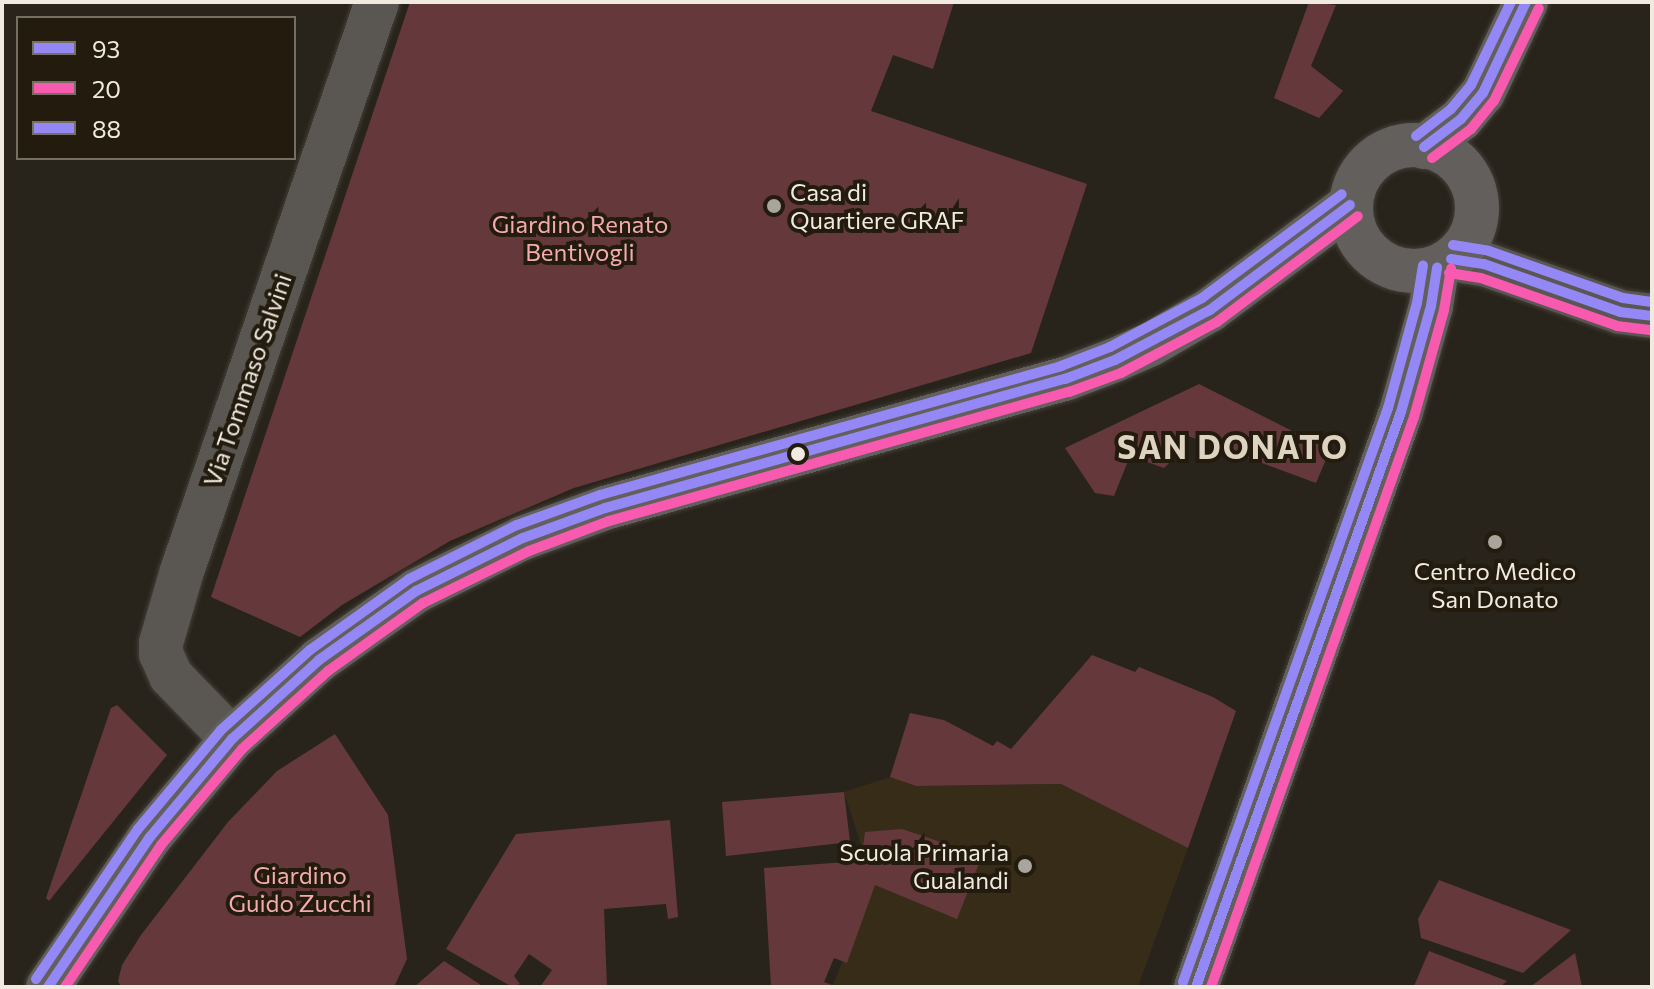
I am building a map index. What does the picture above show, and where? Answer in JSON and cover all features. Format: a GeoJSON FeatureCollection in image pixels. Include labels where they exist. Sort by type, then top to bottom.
{"type":"FeatureCollection","features":[{"type":"Feature","properties":{"kind":"main road"},"geometry":{"type":"LineString","coordinates":[[1424,147],[1461,119],[1483,93],[1526,2]]}},
{"type":"Feature","properties":{"kind":"main road"},"geometry":{"type":"LineString","coordinates":[[1424,147],[1446,154],[1463,170],[1473,187],[1477,207],[1474,226],[1465,247],[1444,263],[1404,271],[1372,256],[1352,226],[1350,205],[1360,176],[1382,154],[1397,148],[1424,147]]}},
{"type":"Feature","properties":{"kind":"main road"},"geometry":{"type":"LineString","coordinates":[[48,987],[142,848],[232,739],[299,678],[369,622],[463,565],[523,538],[605,508],[1052,383],[1115,360],[1151,344],[1210,310],[1350,205]]}},
{"type":"Feature","properties":{"kind":"main road"},"geometry":{"type":"LineString","coordinates":[[1196,987],[1401,412],[1444,263]]}},
{"type":"Feature","properties":{"kind":"street","name":"Via Tommaso Salvini"},"geometry":{"type":"LineString","coordinates":[[232,739],[171,676],[161,654],[161,643],[181,574],[377,2]]}},
{"type":"Feature","properties":{"kind":"street"},"geometry":{"type":"LineString","coordinates":[[1444,263],[1484,264],[1620,312],[1652,316]]}},
{"type":"Feature","properties":{"kind":"shaded area","name":"Scuola Primaria Gualandi"},"geometry":{"type":"Polygon","coordinates":[[[890,777],[916,786],[1061,784],[1188,848],[1138,987],[832,987],[874,885],[844,792],[890,777]]]}},
{"type":"Feature","properties":{"kind":"green space","name":"Giardino Renato Bentivogli"},"geometry":{"type":"Polygon","coordinates":[[[410,2],[954,2],[933,69],[893,55],[871,111],[1087,184],[1031,353],[574,488],[450,541],[342,605],[300,637],[211,597],[410,2]]]}},
{"type":"Feature","properties":{"kind":"green space"},"geometry":{"type":"Polygon","coordinates":[[[1309,2],[1336,5],[1311,66],[1343,91],[1319,118],[1274,98],[1309,2]]]}},
{"type":"Feature","properties":{"kind":"green space"},"geometry":{"type":"Polygon","coordinates":[[[1199,384],[1330,450],[1316,483],[1188,436],[1182,450],[1164,468],[1130,456],[1114,496],[1095,493],[1065,448],[1199,384]]]}},
{"type":"Feature","properties":{"kind":"green space"},"geometry":{"type":"Polygon","coordinates":[[[1092,655],[1135,672],[1139,667],[1213,697],[1236,711],[1188,848],[1061,784],[916,786],[890,777],[910,713],[944,720],[993,746],[997,741],[1011,749],[1092,655]]]}},
{"type":"Feature","properties":{"kind":"green space"},"geometry":{"type":"Polygon","coordinates":[[[117,705],[167,755],[49,901],[46,898],[111,708],[117,705]]]}},
{"type":"Feature","properties":{"kind":"green space","name":"Giardino Guido Zucchi"},"geometry":{"type":"Polygon","coordinates":[[[335,734],[388,815],[407,959],[394,987],[121,987],[118,981],[122,965],[141,935],[228,822],[277,771],[335,734]]]}},
{"type":"Feature","properties":{"kind":"green space"},"geometry":{"type":"Polygon","coordinates":[[[844,792],[850,842],[726,856],[722,802],[844,792]]]}},
{"type":"Feature","properties":{"kind":"green space"},"geometry":{"type":"Polygon","coordinates":[[[670,820],[678,917],[668,919],[666,904],[604,909],[607,987],[540,987],[552,970],[529,954],[514,976],[520,984],[512,987],[446,949],[516,834],[670,820]]]}},
{"type":"Feature","properties":{"kind":"green space"},"geometry":{"type":"Polygon","coordinates":[[[902,829],[982,856],[957,919],[875,885],[847,963],[834,958],[824,982],[837,987],[771,987],[764,868],[861,861],[865,832],[902,829]]]}},
{"type":"Feature","properties":{"kind":"green space"},"geometry":{"type":"Polygon","coordinates":[[[1439,880],[1571,930],[1523,973],[1421,938],[1418,919],[1439,880]]]}},
{"type":"Feature","properties":{"kind":"green space"},"geometry":{"type":"Polygon","coordinates":[[[1429,951],[1507,981],[1500,987],[1414,986],[1429,951]]]}},
{"type":"Feature","properties":{"kind":"green space"},"geometry":{"type":"Polygon","coordinates":[[[1575,953],[1582,987],[1530,987],[1575,953]]]}},
{"type":"Feature","properties":{"kind":"green space"},"geometry":{"type":"Polygon","coordinates":[[[444,961],[484,987],[414,987],[444,961]]]}},
{"type":"Feature","properties":{"kind":"transit line","name":"88"},"geometry":{"type":"LineString","coordinates":[[1416,136],[1451,109],[1471,85],[1511,2]]}},
{"type":"Feature","properties":{"kind":"transit line","name":"93"},"geometry":{"type":"LineString","coordinates":[[1424,147],[1461,119],[1483,93],[1526,2]]}},
{"type":"Feature","properties":{"kind":"transit line","name":"20"},"geometry":{"type":"LineString","coordinates":[[1432,158],[1471,129],[1494,101],[1539,8]]}},
{"type":"Feature","properties":{"kind":"transit line","name":"88"},"geometry":{"type":"LineString","coordinates":[[36,979],[138,829],[221,730],[310,650],[409,579],[517,525],[600,495],[1061,366],[1110,347],[1202,298],[1342,194]]}},
{"type":"Feature","properties":{"kind":"transit line","name":"93"},"geometry":{"type":"LineString","coordinates":[[48,987],[150,837],[232,739],[319,660],[416,591],[523,538],[605,508],[1065,379],[1115,360],[1210,310],[1350,205]]}},
{"type":"Feature","properties":{"kind":"transit line","name":"20"},"geometry":{"type":"LineString","coordinates":[[65,987],[161,845],[242,749],[328,671],[423,603],[529,551],[609,521],[1069,392],[1121,373],[1217,322],[1358,216]]}},
{"type":"Feature","properties":{"kind":"transit line","name":"88"},"geometry":{"type":"LineString","coordinates":[[1453,245],[1489,251],[1623,298],[1652,302]]}},
{"type":"Feature","properties":{"kind":"transit line","name":"93"},"geometry":{"type":"LineString","coordinates":[[1451,259],[1484,264],[1620,312],[1652,316]]}},
{"type":"Feature","properties":{"kind":"transit line","name":"88"},"geometry":{"type":"LineString","coordinates":[[1183,982],[1388,408],[1417,303],[1423,265]]}},
{"type":"Feature","properties":{"kind":"transit line","name":"93"},"geometry":{"type":"LineString","coordinates":[[1196,987],[1401,412],[1431,306],[1437,267]]}},
{"type":"Feature","properties":{"kind":"transit line","name":"20"},"geometry":{"type":"LineString","coordinates":[[1211,987],[1414,417],[1444,310],[1451,269]]}},
{"type":"Feature","properties":{"kind":"transit line","name":"20"},"geometry":{"type":"LineString","coordinates":[[1449,273],[1481,278],[1617,326],[1650,330]]}},
{"type":"Feature","properties":{"kind":"place","name":"Casa di Quartiere GRAF"},"geometry":{"type":"Point","coordinates":[774,206]}},
{"type":"Feature","properties":{"kind":"place","name":"Centro Medico San Donato"},"geometry":{"type":"Point","coordinates":[1495,542]}},
{"type":"Feature","properties":{"kind":"place","name":"Scuola Primaria Gualandi"},"geometry":{"type":"Point","coordinates":[1025,866]}},
{"type":"Feature","properties":{"kind":"district","name":"SAN DONATO"},"geometry":{"type":"Point","coordinates":[1233,446]}}]}
